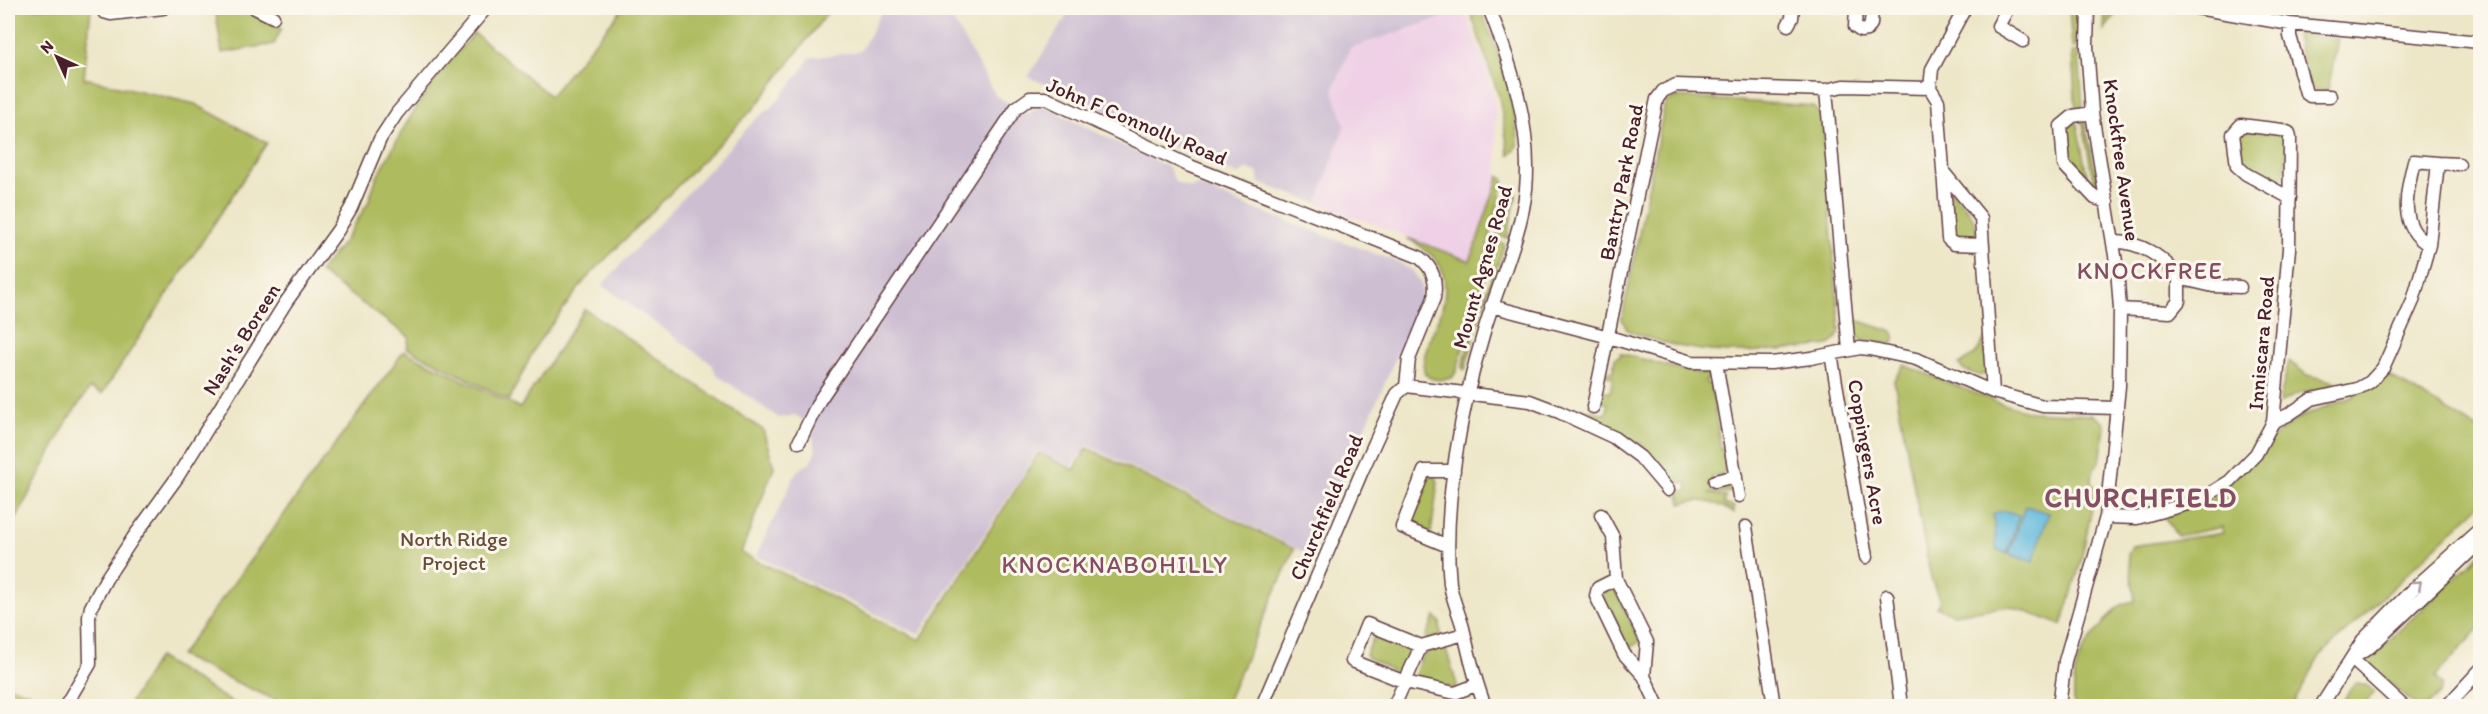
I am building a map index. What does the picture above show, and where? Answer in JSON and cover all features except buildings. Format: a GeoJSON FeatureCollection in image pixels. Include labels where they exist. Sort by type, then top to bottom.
{"type":"FeatureCollection","features":[{"type":"Feature","properties":{"kind":"street"},"geometry":{"type":"LineString","coordinates":[[104,12],[111,14],[163,8]]}},
{"type":"Feature","properties":{"kind":"street"},"geometry":{"type":"LineString","coordinates":[[255,8],[273,17]]}},
{"type":"Feature","properties":{"kind":"street","name":"Nash's Boreen"},"geometry":{"type":"LineString","coordinates":[[64,706],[90,664],[89,617],[91,607],[106,579],[176,479],[291,294],[338,230],[351,208],[380,139],[391,121],[416,88],[486,8]]}},
{"type":"Feature","properties":{"kind":"street","name":"Mount Agnes Road"},"geometry":{"type":"LineString","coordinates":[[1485,706],[1476,684],[1450,586],[1448,546],[1454,471],[1468,395],[1491,306],[1521,213],[1526,188],[1527,148],[1525,128],[1512,78],[1489,8]]}},
{"type":"Feature","properties":{"kind":"street"},"geometry":{"type":"LineString","coordinates":[[1788,25],[1792,18],[1793,8]]}},
{"type":"Feature","properties":{"kind":"street"},"geometry":{"type":"LineString","coordinates":[[1856,8],[1855,27],[1861,31],[1867,30],[1871,24],[1872,8]]}},
{"type":"Feature","properties":{"kind":"street"},"geometry":{"type":"LineString","coordinates":[[1965,8],[1932,69],[1930,88],[1938,101],[1948,239],[1954,244],[1983,245]]}},
{"type":"Feature","properties":{"kind":"street"},"geometry":{"type":"LineString","coordinates":[[2008,8],[1998,26],[2023,41]]}},
{"type":"Feature","properties":{"kind":"street","name":"Knockfree Avenue"},"geometry":{"type":"LineString","coordinates":[[2059,706],[2065,661],[2106,517],[2117,408],[2120,309],[2114,242],[2092,113],[2087,46],[2088,8]]}},
{"type":"Feature","properties":{"kind":"street"},"geometry":{"type":"LineString","coordinates":[[2197,8],[2290,24],[2481,42]]}},
{"type":"Feature","properties":{"kind":"street"},"geometry":{"type":"LineString","coordinates":[[2290,24],[2290,36],[2306,93],[2310,96],[2330,96]]}},
{"type":"Feature","properties":{"kind":"street","name":"Bantry Park Road"},"geometry":{"type":"LineString","coordinates":[[1609,337],[1657,99],[1660,94],[1682,84],[1826,90],[1843,86],[1930,88]]}},
{"type":"Feature","properties":{"kind":"street"},"geometry":{"type":"LineString","coordinates":[[1826,90],[1849,350]]}},
{"type":"Feature","properties":{"kind":"street","name":"John F Connolly Road"},"geometry":{"type":"LineString","coordinates":[[799,442],[819,401],[936,225],[1016,108],[1030,98],[1045,98],[1190,166],[1419,257],[1432,271],[1436,288],[1409,360],[1406,386]]}},
{"type":"Feature","properties":{"kind":"street"},"geometry":{"type":"LineString","coordinates":[[2092,113],[2073,116],[2061,126],[2064,165],[2095,198],[2107,202]]}},
{"type":"Feature","properties":{"kind":"street","name":"Inniscara Road"},"geometry":{"type":"LineString","coordinates":[[2106,517],[2137,518],[2198,501],[2230,481],[2256,454],[2273,422],[2288,259],[2290,198],[2289,133],[2282,130],[2241,125],[2233,134],[2237,166],[2246,174],[2290,198]]}},
{"type":"Feature","properties":{"kind":"street"},"geometry":{"type":"LineString","coordinates":[[2429,245],[2419,239],[2407,215],[2406,202],[2414,161],[2459,164]]}},
{"type":"Feature","properties":{"kind":"street"},"geometry":{"type":"LineString","coordinates":[[2273,422],[2312,399],[2357,389],[2370,382],[2383,368],[2413,301],[2429,245],[2438,163]]}},
{"type":"Feature","properties":{"kind":"street"},"geometry":{"type":"LineString","coordinates":[[1945,174],[1981,218],[1992,392]]}},
{"type":"Feature","properties":{"kind":"street"},"geometry":{"type":"LineString","coordinates":[[2114,242],[2131,241],[2149,250],[2179,278],[2213,286],[2240,288]]}},
{"type":"Feature","properties":{"kind":"street"},"geometry":{"type":"LineString","coordinates":[[2120,309],[2170,312],[2179,301],[2179,278]]}},
{"type":"Feature","properties":{"kind":"street"},"geometry":{"type":"LineString","coordinates":[[1491,306],[1609,337],[1691,362],[1771,363],[1849,350],[1869,349],[1916,359],[1992,392],[2043,406],[2117,408]]}},
{"type":"Feature","properties":{"kind":"street"},"geometry":{"type":"LineString","coordinates":[[1593,407],[1609,337]]}},
{"type":"Feature","properties":{"kind":"street","name":"Coppingers Acre"},"geometry":{"type":"LineString","coordinates":[[1831,354],[1866,557]]}},
{"type":"Feature","properties":{"kind":"street"},"geometry":{"type":"LineString","coordinates":[[1716,363],[1739,496]]}},
{"type":"Feature","properties":{"kind":"street"},"geometry":{"type":"LineString","coordinates":[[1406,386],[1413,385],[1468,395],[1530,401],[1590,424],[1613,437],[1640,457],[1668,490]]}},
{"type":"Feature","properties":{"kind":"street","name":"Churchfield Road"},"geometry":{"type":"LineString","coordinates":[[1262,706],[1362,471],[1397,394],[1406,386]]}},
{"type":"Feature","properties":{"kind":"street"},"geometry":{"type":"LineString","coordinates":[[1448,546],[1402,527],[1424,471],[1454,471]]}},
{"type":"Feature","properties":{"kind":"street"},"geometry":{"type":"LineString","coordinates":[[1715,481],[1736,476]]}},
{"type":"Feature","properties":{"kind":"street"},"geometry":{"type":"LineString","coordinates":[[1601,514],[1613,537],[1616,579],[1647,642],[1644,676]]}},
{"type":"Feature","properties":{"kind":"street"},"geometry":{"type":"LineString","coordinates":[[1746,527],[1774,706]]}},
{"type":"Feature","properties":{"kind":"street"},"geometry":{"type":"LineString","coordinates":[[2320,706],[2337,677],[2352,659],[2370,647],[2481,529]]}},
{"type":"Feature","properties":{"kind":"street"},"geometry":{"type":"LineString","coordinates":[[2446,566],[2481,542]]}},
{"type":"Feature","properties":{"kind":"street"},"geometry":{"type":"LineString","coordinates":[[1616,579],[1598,588],[1596,596],[1624,654],[1644,676],[1658,706]]}},
{"type":"Feature","properties":{"kind":"street"},"geometry":{"type":"LineString","coordinates":[[1887,596],[1900,706]]}},
{"type":"Feature","properties":{"kind":"street"},"geometry":{"type":"LineString","coordinates":[[1464,634],[1420,646],[1367,624],[1352,661],[1405,682],[1455,693],[1476,684]]}},
{"type":"Feature","properties":{"kind":"street"},"geometry":{"type":"LineString","coordinates":[[1394,706],[1420,646]]}},
{"type":"Feature","properties":{"kind":"street"},"geometry":{"type":"LineString","coordinates":[[2352,659],[2403,706]]}},
{"type":"Feature","properties":{"kind":"street"},"geometry":{"type":"LineString","coordinates":[[2447,706],[2481,670]]}},
{"type":"Feature","properties":{"kind":"shaded area"},"geometry":{"type":"Polygon","coordinates":[[[883,8],[942,8],[948,12],[996,96],[1027,114],[1043,106],[1169,168],[1175,182],[1190,188],[1198,185],[1241,204],[1398,262],[1413,271],[1421,284],[1422,297],[1310,555],[1087,445],[1072,467],[1038,451],[919,635],[756,556],[797,471],[810,463],[816,450],[812,435],[815,428],[795,415],[779,418],[716,374],[712,364],[602,285],[754,121],[774,105],[804,68],[809,58],[861,51],[883,8]]]}},
{"type":"Feature","properties":{"kind":"shaded area"},"geometry":{"type":"Polygon","coordinates":[[[1072,8],[1464,8],[1465,10],[1350,48],[1333,91],[1345,125],[1317,203],[1259,183],[1257,172],[1247,169],[1237,175],[1134,129],[1134,118],[1125,112],[1113,119],[1105,116],[1107,112],[1100,107],[1028,77],[1072,8]]]}},
{"type":"Feature","properties":{"kind":"shaded area"},"geometry":{"type":"Polygon","coordinates":[[[1465,10],[1485,64],[1495,102],[1498,177],[1470,261],[1317,203],[1345,126],[1333,91],[1350,47],[1465,10]]]}},
{"type":"Feature","properties":{"kind":"green space"},"geometry":{"type":"Polygon","coordinates":[[[8,8],[91,8],[84,78],[195,104],[267,143],[102,394],[90,388],[69,418],[8,534],[8,8]]]}},
{"type":"Feature","properties":{"kind":"green space"},"geometry":{"type":"Polygon","coordinates":[[[236,8],[240,10],[242,8],[282,28],[274,44],[222,53],[216,14],[236,8]]]}},
{"type":"Feature","properties":{"kind":"green space"},"geometry":{"type":"Polygon","coordinates":[[[623,8],[831,8],[756,106],[585,280],[537,344],[509,400],[407,348],[409,337],[319,272],[345,240],[368,203],[376,179],[406,124],[440,72],[474,33],[550,96],[623,8]]]}},
{"type":"Feature","properties":{"kind":"green space"},"geometry":{"type":"Polygon","coordinates":[[[1469,8],[1480,8],[1510,90],[1518,142],[1515,150],[1509,155],[1499,97],[1469,8]]]}},
{"type":"Feature","properties":{"kind":"green space"},"geometry":{"type":"Polygon","coordinates":[[[2069,8],[2078,8],[2080,46],[2072,48],[2069,8]]]}},
{"type":"Feature","properties":{"kind":"green space"},"geometry":{"type":"Polygon","coordinates":[[[2105,8],[2121,8],[2104,30],[2105,8]]]}},
{"type":"Feature","properties":{"kind":"green space"},"geometry":{"type":"Polygon","coordinates":[[[2298,34],[2338,39],[2328,90],[2315,90],[2309,85],[2296,36],[2298,34]]]}},
{"type":"Feature","properties":{"kind":"green space"},"geometry":{"type":"Polygon","coordinates":[[[2072,52],[2079,52],[2083,110],[2076,111],[2072,52]]]}},
{"type":"Feature","properties":{"kind":"green space"},"geometry":{"type":"Polygon","coordinates":[[[1676,97],[1813,106],[1822,117],[1840,332],[1835,341],[1829,345],[1726,352],[1678,346],[1627,330],[1622,319],[1665,103],[1676,97]]]}},
{"type":"Feature","properties":{"kind":"green space"},"geometry":{"type":"Polygon","coordinates":[[[2074,120],[2077,124],[2089,186],[2071,169],[2068,129],[2074,120]]]}},
{"type":"Feature","properties":{"kind":"green space"},"geometry":{"type":"Polygon","coordinates":[[[2082,120],[2085,123],[2101,196],[2095,190],[2082,120]]]}},
{"type":"Feature","properties":{"kind":"green space"},"geometry":{"type":"Polygon","coordinates":[[[2244,130],[2279,133],[2286,138],[2285,170],[2276,184],[2252,173],[2246,164],[2241,137],[2244,130]]]}},
{"type":"Feature","properties":{"kind":"green space"},"geometry":{"type":"Polygon","coordinates":[[[1499,176],[1504,180],[1485,256],[1484,279],[1456,372],[1452,378],[1436,380],[1427,376],[1424,356],[1443,305],[1444,277],[1435,259],[1425,249],[1407,238],[1470,261],[1499,176]]]}},
{"type":"Feature","properties":{"kind":"green space"},"geometry":{"type":"Polygon","coordinates":[[[1509,191],[1516,194],[1516,197],[1507,238],[1497,236],[1509,191]]]}},
{"type":"Feature","properties":{"kind":"green space"},"geometry":{"type":"Polygon","coordinates":[[[1951,191],[1966,207],[1973,219],[1976,225],[1976,239],[1956,240],[1953,237],[1949,192],[1951,191]]]}},
{"type":"Feature","properties":{"kind":"green space"},"geometry":{"type":"Polygon","coordinates":[[[1496,240],[1504,244],[1504,247],[1483,306],[1481,306],[1491,277],[1491,255],[1496,240]]]}},
{"type":"Feature","properties":{"kind":"green space","name":"North Ridge Project"},"geometry":{"type":"Polygon","coordinates":[[[585,309],[763,430],[774,467],[741,553],[920,640],[1039,453],[1074,470],[1087,448],[1294,549],[1225,706],[288,706],[180,656],[404,351],[520,408],[585,309]]]}},
{"type":"Feature","properties":{"kind":"green space"},"geometry":{"type":"Polygon","coordinates":[[[1478,311],[1481,312],[1465,370],[1462,368],[1478,311]]]}},
{"type":"Feature","properties":{"kind":"green space"},"geometry":{"type":"Polygon","coordinates":[[[1853,319],[1893,332],[1895,341],[1891,344],[1860,339],[1852,329],[1850,322],[1853,319]]]}},
{"type":"Feature","properties":{"kind":"green space"},"geometry":{"type":"Polygon","coordinates":[[[1984,340],[1987,372],[1980,376],[1962,369],[1959,364],[1975,355],[1984,340]]]}},
{"type":"Feature","properties":{"kind":"green space"},"geometry":{"type":"Polygon","coordinates":[[[1620,353],[1709,375],[1710,379],[1705,381],[1711,384],[1721,450],[1725,450],[1727,463],[1723,474],[1712,477],[1713,487],[1728,486],[1733,492],[1708,493],[1726,497],[1724,504],[1734,507],[1734,513],[1708,502],[1695,501],[1681,504],[1679,492],[1688,491],[1687,483],[1669,483],[1642,452],[1641,443],[1635,445],[1613,431],[1574,412],[1579,408],[1606,414],[1608,405],[1600,399],[1601,391],[1610,392],[1613,377],[1605,376],[1605,372],[1613,372],[1615,358],[1621,355],[1620,353]]]}},
{"type":"Feature","properties":{"kind":"green space"},"geometry":{"type":"Polygon","coordinates":[[[2289,361],[2307,375],[2343,384],[2300,393],[2279,403],[2289,361]]]}},
{"type":"Feature","properties":{"kind":"green space"},"geometry":{"type":"Polygon","coordinates":[[[1904,365],[2002,404],[2031,412],[2092,415],[2103,421],[2105,427],[2100,462],[2094,468],[2091,482],[2096,489],[2080,565],[2062,625],[2010,606],[1953,614],[1936,607],[1940,601],[1931,579],[1894,380],[1904,365]]]}},
{"type":"Feature","properties":{"kind":"green space"},"geometry":{"type":"Polygon","coordinates":[[[2385,373],[2480,430],[2480,505],[2320,656],[2292,706],[2074,706],[2075,671],[2087,644],[2113,612],[2124,604],[2135,601],[2128,554],[2132,546],[2223,533],[2222,527],[2177,536],[2163,515],[2211,500],[2271,439],[2296,419],[2350,398],[2385,373]]]}},
{"type":"Feature","properties":{"kind":"green space"},"geometry":{"type":"Polygon","coordinates":[[[1435,475],[1438,482],[1431,533],[1411,525],[1410,520],[1427,476],[1435,475]]]}},
{"type":"Feature","properties":{"kind":"green space"},"geometry":{"type":"Polygon","coordinates":[[[2480,554],[2480,628],[2435,677],[2442,685],[2440,692],[2427,706],[2414,704],[2366,662],[2480,554]]]}},
{"type":"Feature","properties":{"kind":"green space"},"geometry":{"type":"Polygon","coordinates":[[[1608,589],[1615,589],[1640,642],[1627,649],[1602,598],[1602,593],[1608,589]]]}},
{"type":"Feature","properties":{"kind":"green space"},"geometry":{"type":"Polygon","coordinates":[[[1435,616],[1440,622],[1441,636],[1427,640],[1426,636],[1435,616]]]}},
{"type":"Feature","properties":{"kind":"green space"},"geometry":{"type":"Polygon","coordinates":[[[1375,634],[1407,648],[1410,654],[1402,671],[1395,672],[1368,658],[1366,655],[1375,634]]]}},
{"type":"Feature","properties":{"kind":"green space"},"geometry":{"type":"Polygon","coordinates":[[[1440,646],[1446,649],[1457,685],[1455,689],[1419,678],[1416,680],[1414,676],[1425,653],[1440,646]]]}},
{"type":"Feature","properties":{"kind":"green space"},"geometry":{"type":"Polygon","coordinates":[[[158,657],[238,706],[128,706],[158,657]]]}},
{"type":"Feature","properties":{"kind":"green space"},"geometry":{"type":"Polygon","coordinates":[[[2355,682],[2366,685],[2375,692],[2366,702],[2366,706],[2340,706],[2355,682]]]}},
{"type":"Feature","properties":{"kind":"green space"},"geometry":{"type":"Polygon","coordinates":[[[8,686],[36,695],[34,706],[8,706],[8,686]]]}},
{"type":"Feature","properties":{"kind":"water"},"geometry":{"type":"Polygon","coordinates":[[[2025,506],[2049,513],[2033,562],[2009,554],[2025,506]]]}},
{"type":"Feature","properties":{"kind":"water"},"geometry":{"type":"Polygon","coordinates":[[[2005,511],[2019,515],[2007,554],[1997,551],[1993,513],[2005,511]]]}},
{"type":"Feature","properties":{"kind":"district","name":"KNOCKFREE"},"geometry":{"type":"Point","coordinates":[2150,270]}},
{"type":"Feature","properties":{"kind":"district","name":"CHURCHFIELD"},"geometry":{"type":"Point","coordinates":[2141,497]}},
{"type":"Feature","properties":{"kind":"district","name":"KNOCKNABOHILLY"},"geometry":{"type":"Point","coordinates":[1115,564]}}]}
